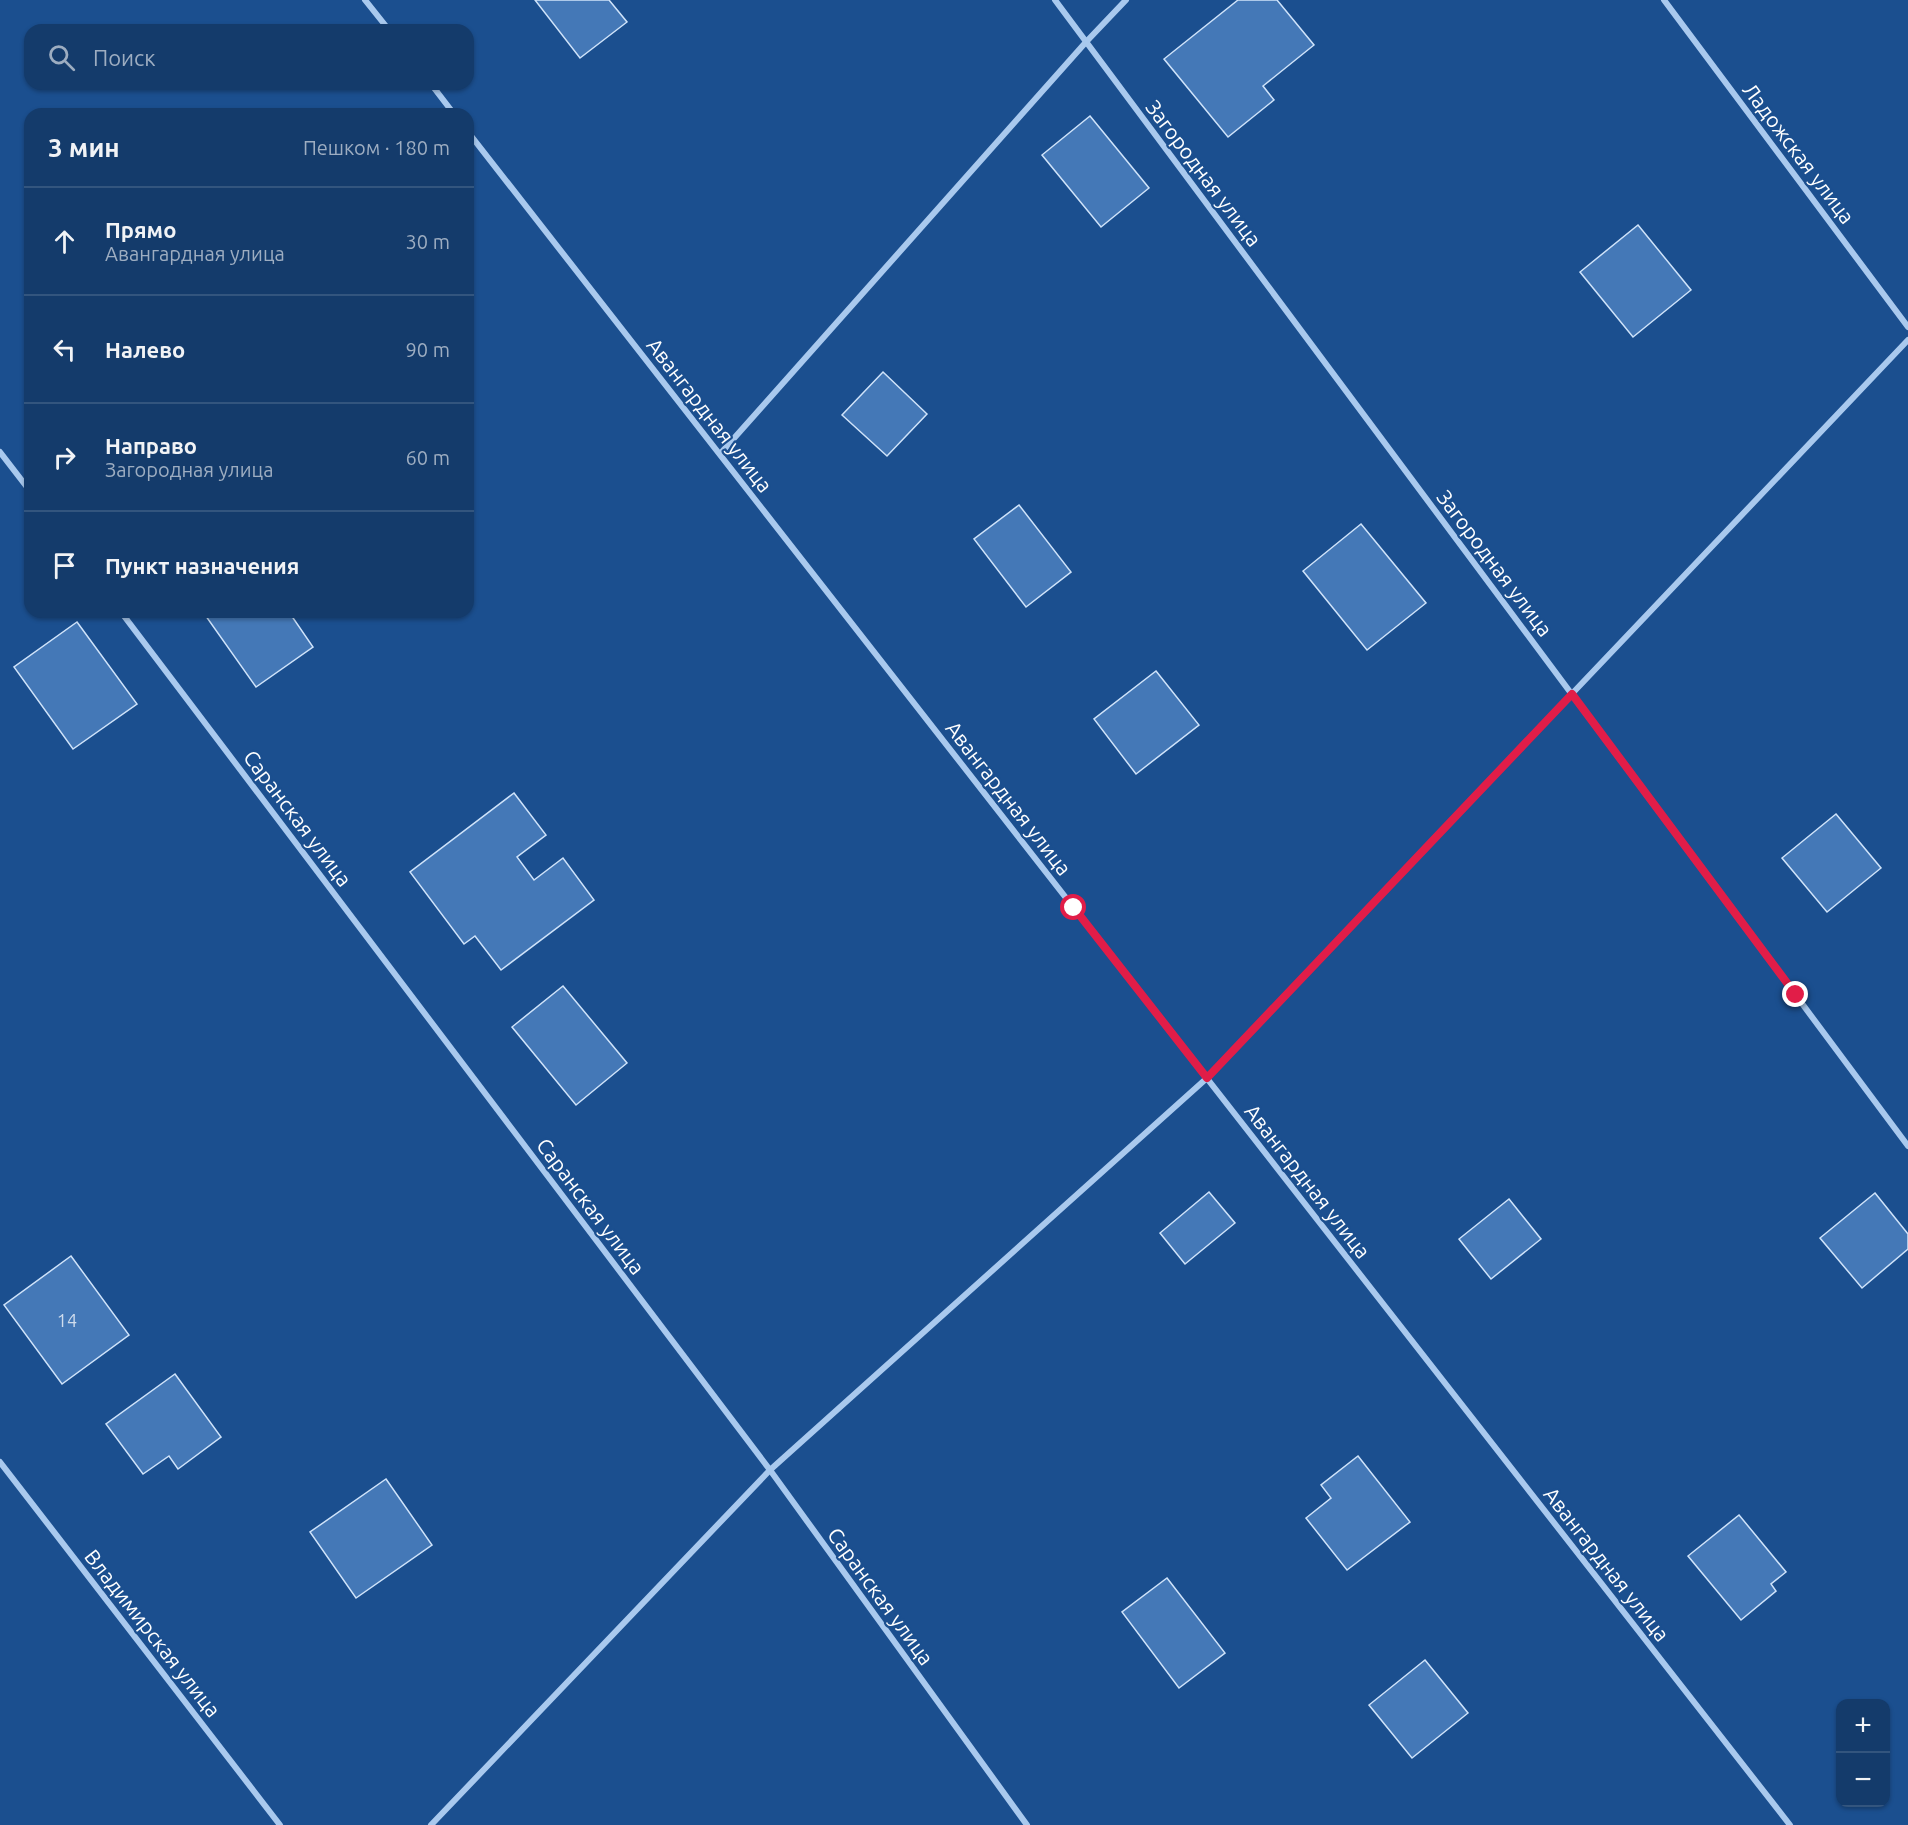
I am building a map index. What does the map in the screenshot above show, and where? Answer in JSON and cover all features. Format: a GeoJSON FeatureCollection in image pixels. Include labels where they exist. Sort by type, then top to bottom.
{"type":"FeatureCollection","features":[{"type":"Feature","properties":{"kind":"street"},"geometry":{"type":"LineString","coordinates":[[365,0],[383,24]]}},
{"type":"Feature","properties":{"kind":"street","name":"Загородная улица"},"geometry":{"type":"LineString","coordinates":[[1055,0],[1908,1146]]}},
{"type":"Feature","properties":{"kind":"street"},"geometry":{"type":"LineString","coordinates":[[720,454],[1086,42],[1126,0]]}},
{"type":"Feature","properties":{"kind":"street","name":"Ладожская улица"},"geometry":{"type":"LineString","coordinates":[[1664,0],[1908,327]]}},
{"type":"Feature","properties":{"kind":"street"},"geometry":{"type":"LineString","coordinates":[[436,90],[449,108]]}},
{"type":"Feature","properties":{"kind":"street","name":"Авангардная улица"},"geometry":{"type":"LineString","coordinates":[[474,140],[1790,1825]]}},
{"type":"Feature","properties":{"kind":"street"},"geometry":{"type":"LineString","coordinates":[[431,1825],[770,1470],[1207,1078],[1908,340]]}},
{"type":"Feature","properties":{"kind":"street"},"geometry":{"type":"LineString","coordinates":[[0,452],[24,483]]}},
{"type":"Feature","properties":{"kind":"street","name":"Саранская улица"},"geometry":{"type":"LineString","coordinates":[[126,618],[770,1470],[1027,1825]]}},
{"type":"Feature","properties":{"kind":"street","name":"Владимирская улица"},"geometry":{"type":"LineString","coordinates":[[0,1462],[280,1825]]}},
{"type":"Feature","properties":{"kind":"building"},"geometry":{"type":"Polygon","coordinates":[[[535,0],[609,0],[627,22],[580,58],[535,0]]]}},
{"type":"Feature","properties":{"kind":"building"},"geometry":{"type":"Polygon","coordinates":[[[1238,0],[1277,0],[1314,45],[1263,86],[1274,100],[1228,137],[1164,59],[1238,0]]]}},
{"type":"Feature","properties":{"kind":"building"},"geometry":{"type":"Polygon","coordinates":[[[1090,116],[1149,188],[1101,227],[1042,155],[1090,116]]]}},
{"type":"Feature","properties":{"kind":"building"},"geometry":{"type":"Polygon","coordinates":[[[1638,225],[1691,290],[1633,337],[1580,272],[1638,225]]]}},
{"type":"Feature","properties":{"kind":"building"},"geometry":{"type":"Polygon","coordinates":[[[883,372],[927,414],[887,456],[842,415],[883,372]]]}},
{"type":"Feature","properties":{"kind":"building"},"geometry":{"type":"Polygon","coordinates":[[[1019,505],[1071,572],[1026,607],[974,539],[1019,505]]]}},
{"type":"Feature","properties":{"kind":"building"},"geometry":{"type":"Polygon","coordinates":[[[1361,524],[1426,603],[1367,650],[1303,571],[1361,524]]]}},
{"type":"Feature","properties":{"kind":"building"},"geometry":{"type":"Polygon","coordinates":[[[207,618],[293,618],[313,647],[256,687],[207,618]]]}},
{"type":"Feature","properties":{"kind":"building"},"geometry":{"type":"Polygon","coordinates":[[[77,622],[137,704],[73,749],[14,667],[77,622]]]}},
{"type":"Feature","properties":{"kind":"building"},"geometry":{"type":"Polygon","coordinates":[[[1156,671],[1199,725],[1136,774],[1094,719],[1156,671]]]}},
{"type":"Feature","properties":{"kind":"building"},"geometry":{"type":"Polygon","coordinates":[[[514,793],[546,835],[517,857],[534,880],[563,858],[594,900],[501,970],[475,936],[464,944],[410,872],[514,793]]]}},
{"type":"Feature","properties":{"kind":"building"},"geometry":{"type":"Polygon","coordinates":[[[1836,814],[1881,868],[1827,912],[1782,858],[1836,814]]]}},
{"type":"Feature","properties":{"kind":"building"},"geometry":{"type":"Polygon","coordinates":[[[563,986],[627,1063],[576,1105],[512,1027],[563,986]]]}},
{"type":"Feature","properties":{"kind":"building"},"geometry":{"type":"Polygon","coordinates":[[[1209,1192],[1235,1223],[1185,1264],[1160,1233],[1209,1192]]]}},
{"type":"Feature","properties":{"kind":"building"},"geometry":{"type":"Polygon","coordinates":[[[1875,1193],[1908,1234],[1908,1249],[1862,1288],[1820,1238],[1875,1193]]]}},
{"type":"Feature","properties":{"kind":"building"},"geometry":{"type":"Polygon","coordinates":[[[1509,1199],[1541,1239],[1491,1279],[1459,1239],[1509,1199]]]}},
{"type":"Feature","properties":{"kind":"building"},"geometry":{"type":"Polygon","coordinates":[[[71,1256],[129,1335],[62,1384],[4,1305],[71,1256]]]}},
{"type":"Feature","properties":{"kind":"building"},"geometry":{"type":"Polygon","coordinates":[[[175,1374],[221,1437],[178,1469],[169,1456],[143,1474],[106,1424],[175,1374]]]}},
{"type":"Feature","properties":{"kind":"building"},"geometry":{"type":"Polygon","coordinates":[[[1358,1456],[1410,1522],[1347,1570],[1306,1518],[1331,1498],[1321,1485],[1358,1456]]]}},
{"type":"Feature","properties":{"kind":"building"},"geometry":{"type":"Polygon","coordinates":[[[386,1479],[432,1545],[356,1598],[310,1532],[386,1479]]]}},
{"type":"Feature","properties":{"kind":"building"},"geometry":{"type":"Polygon","coordinates":[[[1739,1515],[1786,1572],[1771,1584],[1776,1591],[1741,1620],[1688,1556],[1739,1515]]]}},
{"type":"Feature","properties":{"kind":"building"},"geometry":{"type":"Polygon","coordinates":[[[1167,1578],[1225,1653],[1179,1688],[1122,1612],[1167,1578]]]}},
{"type":"Feature","properties":{"kind":"building"},"geometry":{"type":"Polygon","coordinates":[[[1425,1660],[1468,1713],[1412,1758],[1369,1705],[1425,1660]]]}},
{"type":"Feature","properties":{"kind":"route"},"geometry":{"type":"LineString","coordinates":[[1074,908],[1207,1078],[1572,694],[1796,995]]}}]}
